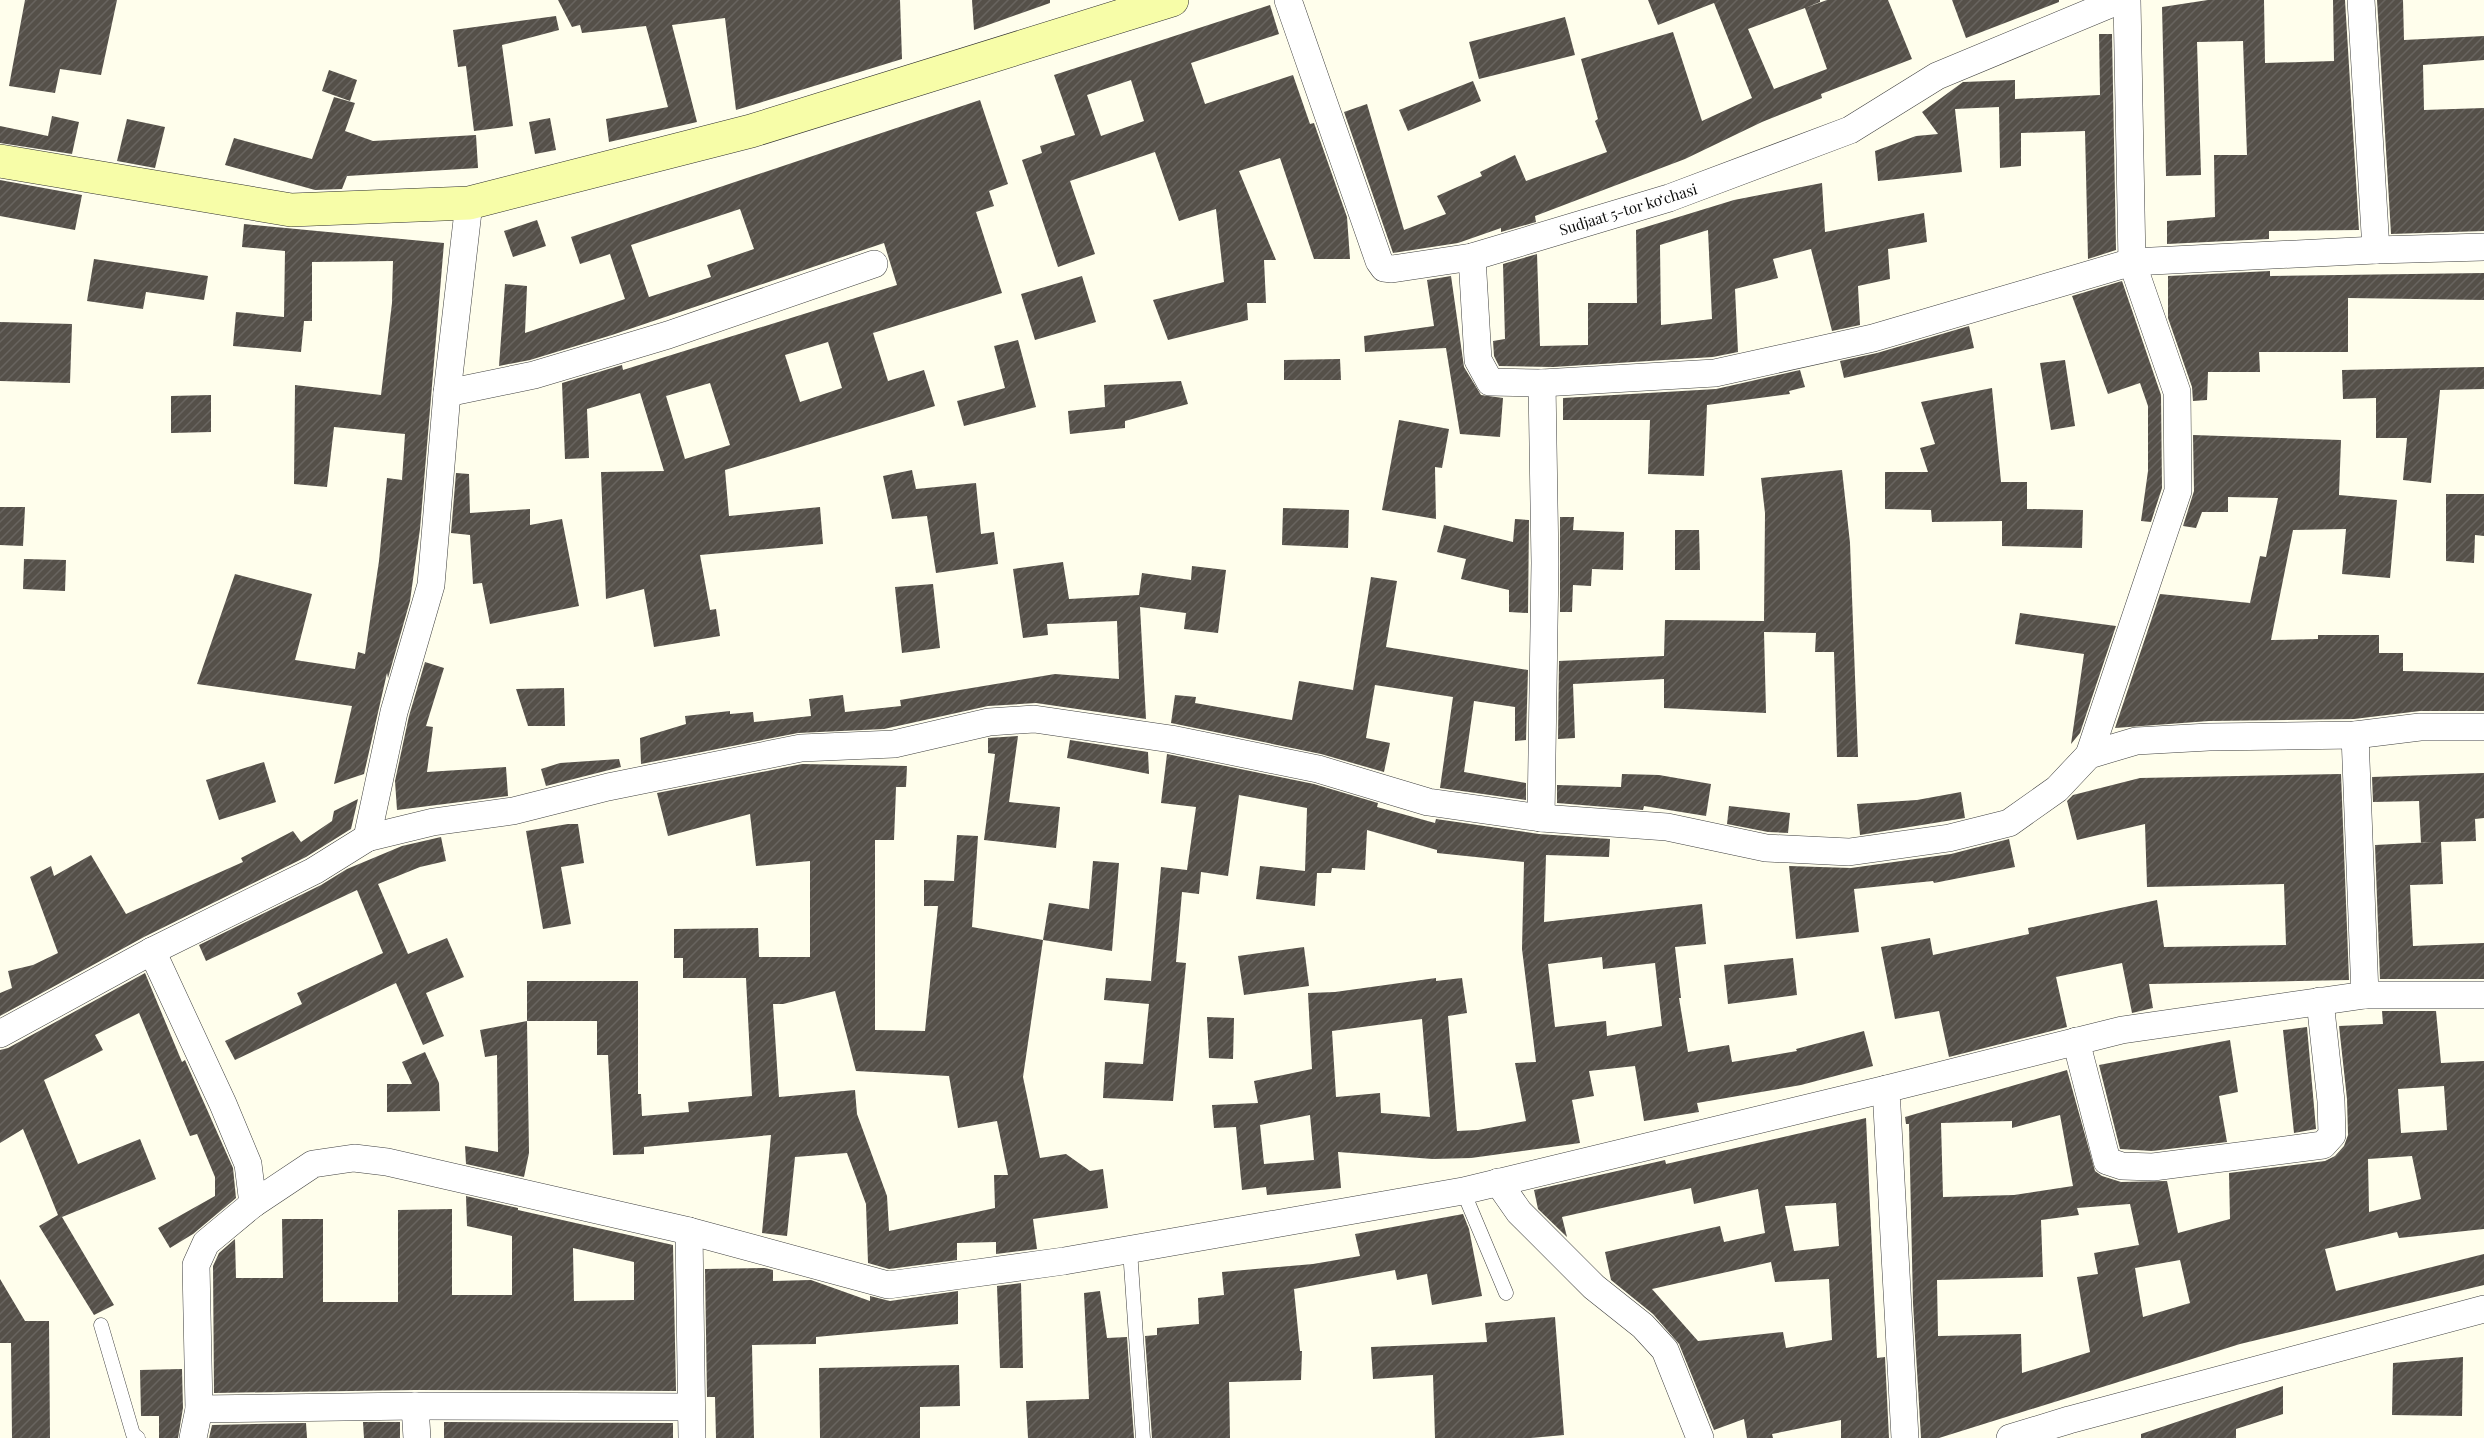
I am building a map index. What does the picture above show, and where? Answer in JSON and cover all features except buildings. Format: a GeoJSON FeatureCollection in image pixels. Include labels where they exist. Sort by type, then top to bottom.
{"type":"FeatureCollection","features":[{"type":"Feature","properties":{"kind":"street"},"geometry":{"type":"LineString","coordinates":[[0,161],[291,210],[469,203],[751,130],[1172,0]]}},
{"type":"Feature","properties":{"kind":"street","name":"Sudjaat 5-tor koʻchasi"},"geometry":{"type":"LineString","coordinates":[[1288,0],[1378,261],[1384,268],[1392,269],[1472,257],[1669,198],[1850,130],[1937,76],[2120,0]]}},
{"type":"Feature","properties":{"kind":"street"},"geometry":{"type":"LineString","coordinates":[[0,1034],[153,951],[314,871],[367,838],[433,822],[513,811],[608,788],[801,748],[894,744],[989,722],[1034,719],[1171,739],[1318,769],[1428,802],[1541,818],[1667,827],[1766,848],[1849,852],[1949,838],[2009,823],[2057,789],[2089,755],[2178,491],[2177,392],[2132,262],[2127,0]]}},
{"type":"Feature","properties":{"kind":"street"},"geometry":{"type":"LineString","coordinates":[[2361,0],[2376,250]]}},
{"type":"Feature","properties":{"kind":"street"},"geometry":{"type":"LineString","coordinates":[[367,838],[394,712],[430,585],[447,393],[469,203]]}},
{"type":"Feature","properties":{"kind":"street"},"geometry":{"type":"LineString","coordinates":[[1472,257],[1479,360],[1490,382],[1542,383],[1715,374],[1874,338],[2132,262],[2484,247]]}},
{"type":"Feature","properties":{"kind":"street"},"geometry":{"type":"LineString","coordinates":[[447,393],[534,375],[668,335],[874,264]]}},
{"type":"Feature","properties":{"kind":"street"},"geometry":{"type":"LineString","coordinates":[[1541,818],[1545,563],[1542,383]]}},
{"type":"Feature","properties":{"kind":"street"},"geometry":{"type":"LineString","coordinates":[[2089,755],[2136,741],[2209,737],[2355,735],[2420,727],[2484,727]]}},
{"type":"Feature","properties":{"kind":"street"},"geometry":{"type":"LineString","coordinates":[[2355,735],[2365,994]]}},
{"type":"Feature","properties":{"kind":"street"},"geometry":{"type":"LineString","coordinates":[[153,951],[248,1164],[254,1204]]}},
{"type":"Feature","properties":{"kind":"street"},"geometry":{"type":"LineString","coordinates":[[193,1438],[199,1409],[196,1265],[206,1243],[254,1204],[313,1164],[354,1158],[387,1162],[689,1231],[888,1285],[1130,1250],[1463,1191],[2122,1030],[2365,994],[2484,994]]}},
{"type":"Feature","properties":{"kind":"street"},"geometry":{"type":"LineString","coordinates":[[2076,1041],[2107,1161],[2122,1167],[2153,1167],[2323,1145],[2332,1135],[2320,1001]]}},
{"type":"Feature","properties":{"kind":"street"},"geometry":{"type":"LineString","coordinates":[[1886,1089],[1905,1438]]}},
{"type":"Feature","properties":{"kind":"street"},"geometry":{"type":"LineString","coordinates":[[1498,1182],[1519,1212],[1594,1287],[1643,1326],[1665,1350],[1700,1438]]}},
{"type":"Feature","properties":{"kind":"street"},"geometry":{"type":"LineString","coordinates":[[689,1231],[692,1438]]}},
{"type":"Feature","properties":{"kind":"street"},"geometry":{"type":"LineString","coordinates":[[2010,1438],[2069,1420],[2484,1309]]}},
{"type":"Feature","properties":{"kind":"street"},"geometry":{"type":"LineString","coordinates":[[199,1409],[415,1406],[691,1407]]}},
{"type":"Feature","properties":{"kind":"street"},"geometry":{"type":"LineString","coordinates":[[415,1406],[417,1438]]}},
{"type":"Feature","properties":{"kind":"lane"},"geometry":{"type":"LineString","coordinates":[[1463,1191],[1506,1293]]}},
{"type":"Feature","properties":{"kind":"lane"},"geometry":{"type":"LineString","coordinates":[[1130,1250],[1143,1438]]}},
{"type":"Feature","properties":{"kind":"lane"},"geometry":{"type":"LineString","coordinates":[[101,1325],[134,1434],[138,1438]]}}]}
